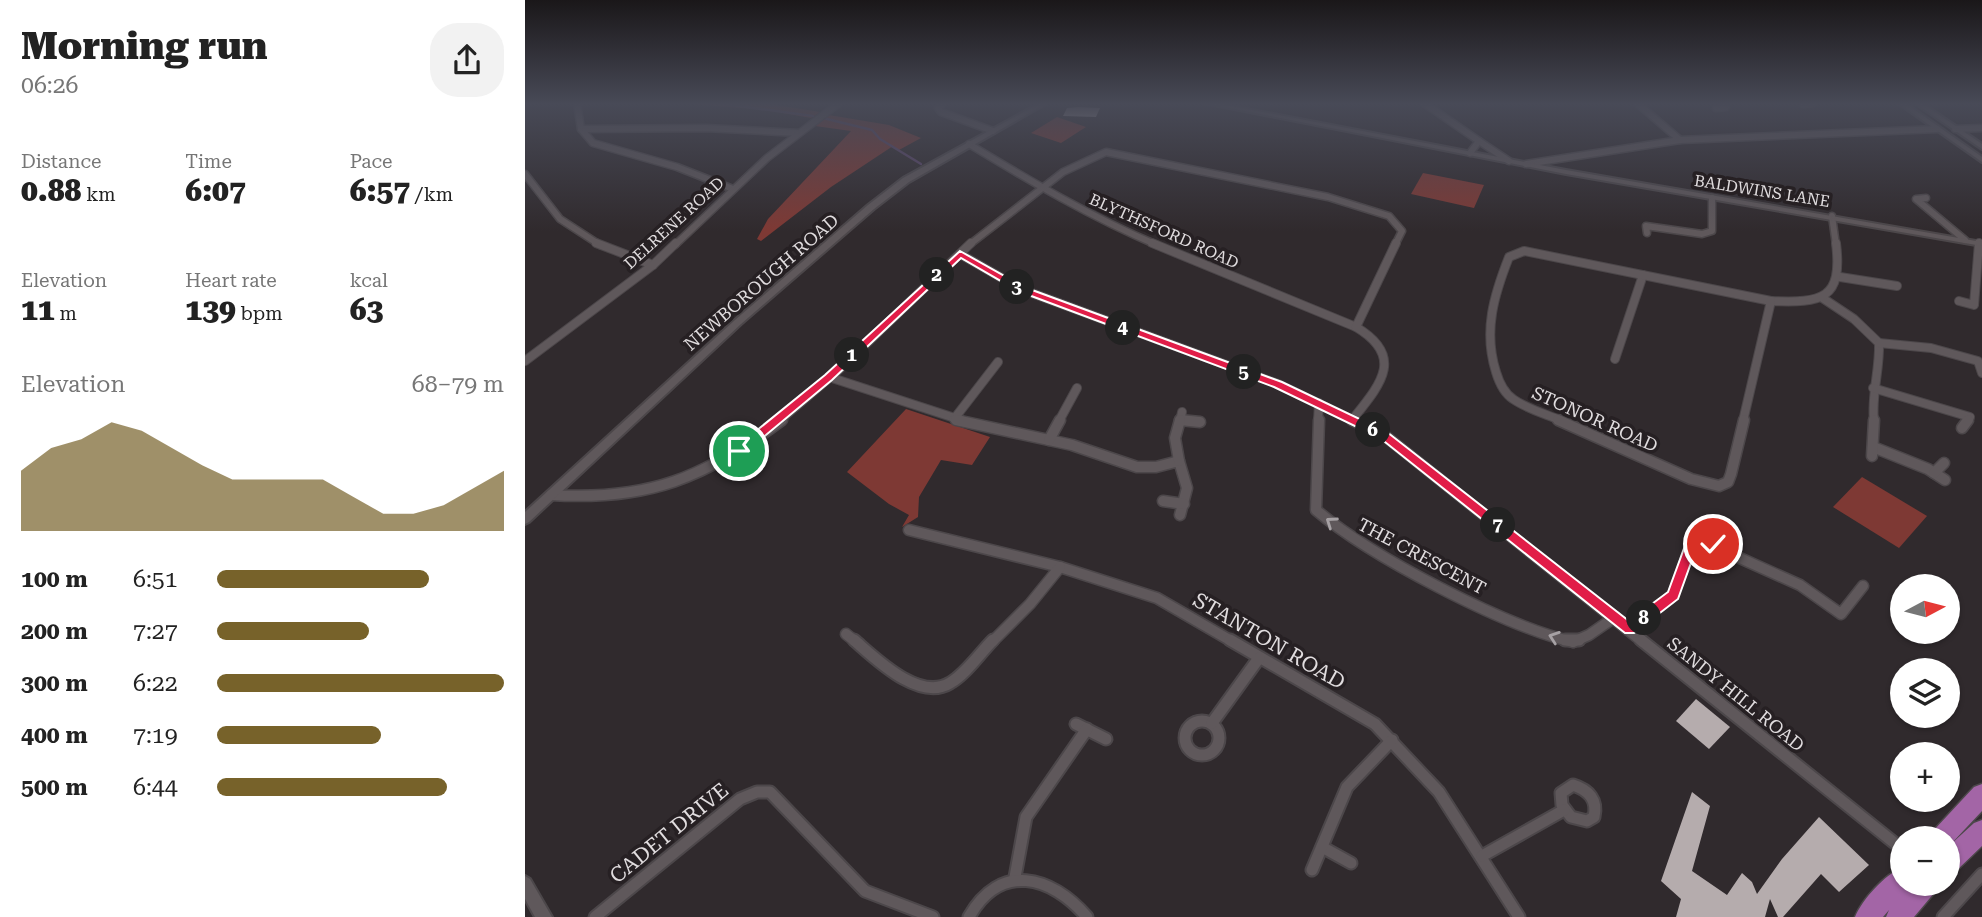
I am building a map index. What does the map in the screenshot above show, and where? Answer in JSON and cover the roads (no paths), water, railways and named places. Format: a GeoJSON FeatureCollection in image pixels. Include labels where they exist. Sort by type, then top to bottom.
{"type":"FeatureCollection","features":[{"type":"Feature","properties":{"kind":"highway"},"geometry":{"type":"LineString","coordinates":[[1953,826],[1982,795]]}},
{"type":"Feature","properties":{"kind":"highway"},"geometry":{"type":"LineString","coordinates":[[1960,852],[1982,831]]}},
{"type":"Feature","properties":{"kind":"highway"},"geometry":{"type":"LineString","coordinates":[[1867,917],[1890,892]]}},
{"type":"Feature","properties":{"kind":"highway"},"geometry":{"type":"LineString","coordinates":[[1898,917],[1916,896]]}},
{"type":"Feature","properties":{"kind":"street"},"geometry":{"type":"LineString","coordinates":[[601,146],[677,167],[733,190]]}},
{"type":"Feature","properties":{"kind":"street","name":"DELRENE ROAD"},"geometry":{"type":"LineString","coordinates":[[525,361],[653,265],[784,146]]}},
{"type":"Feature","properties":{"kind":"street","name":"NEWBOROUGH ROAD"},"geometry":{"type":"LineString","coordinates":[[525,519],[738,322],[871,206],[907,180],[966,146]]}},
{"type":"Feature","properties":{"kind":"street","name":"BLYTHSFORD ROAD"},"geometry":{"type":"LineString","coordinates":[[972,146],[1041,188],[1121,230],[1196,264],[1356,327]]}},
{"type":"Feature","properties":{"kind":"street","name":"BALDWINS LANE"},"geometry":{"type":"LineString","coordinates":[[1432,146],[1566,172],[1832,216],[1981,244]]}},
{"type":"Feature","properties":{"kind":"street"},"geometry":{"type":"LineString","coordinates":[[1470,153],[1475,146]]}},
{"type":"Feature","properties":{"kind":"street"},"geometry":{"type":"LineString","coordinates":[[1486,146],[1509,161]]}},
{"type":"Feature","properties":{"kind":"street"},"geometry":{"type":"LineString","coordinates":[[1526,164],[1642,146]]}},
{"type":"Feature","properties":{"kind":"street"},"geometry":{"type":"LineString","coordinates":[[1962,146],[1982,160]]}},
{"type":"Feature","properties":{"kind":"street"},"geometry":{"type":"LineString","coordinates":[[551,495],[611,497],[663,487],[715,465],[758,439],[829,377],[999,217],[1095,154],[1109,152],[1328,197],[1389,216],[1397,222],[1402,231],[1356,327],[1378,344],[1387,365],[1381,384],[1353,419]]}},
{"type":"Feature","properties":{"kind":"street"},"geometry":{"type":"LineString","coordinates":[[1557,159],[1566,172]]}},
{"type":"Feature","properties":{"kind":"street"},"geometry":{"type":"LineString","coordinates":[[525,174],[552,211],[572,228],[628,257],[653,265]]}},
{"type":"Feature","properties":{"kind":"street"},"geometry":{"type":"LineString","coordinates":[[1647,233],[1646,226],[1702,234],[1712,231],[1712,198]]}},
{"type":"Feature","properties":{"kind":"street"},"geometry":{"type":"LineString","coordinates":[[1926,198],[1916,199],[1965,240]]}},
{"type":"Feature","properties":{"kind":"street"},"geometry":{"type":"LineString","coordinates":[[1832,216],[1840,277],[1835,289],[1821,297],[1854,319],[1879,343],[1931,348],[1980,362],[1982,373]]}},
{"type":"Feature","properties":{"kind":"street"},"geometry":{"type":"LineString","coordinates":[[1959,301],[1973,306],[1981,244]]}},
{"type":"Feature","properties":{"kind":"street","name":"STONOR ROAD"},"geometry":{"type":"LineString","coordinates":[[1771,301],[1731,474],[1728,482],[1719,486],[1706,484],[1512,399],[1499,382],[1488,341],[1488,318],[1512,254],[1532,251],[1771,301],[1802,302],[1821,297]]}},
{"type":"Feature","properties":{"kind":"street","name":"SANDY HILL ROAD"},"geometry":{"type":"LineString","coordinates":[[960,254],[1021,289],[1278,384],[1384,435],[1890,839]]}},
{"type":"Feature","properties":{"kind":"street"},"geometry":{"type":"LineString","coordinates":[[1615,359],[1643,275]]}},
{"type":"Feature","properties":{"kind":"street"},"geometry":{"type":"LineString","coordinates":[[1840,277],[1898,286]]}},
{"type":"Feature","properties":{"kind":"street"},"geometry":{"type":"LineString","coordinates":[[1879,343],[1880,369],[1873,388],[1873,452],[1934,473],[1945,480]]}},
{"type":"Feature","properties":{"kind":"street"},"geometry":{"type":"LineString","coordinates":[[954,419],[998,362]]}},
{"type":"Feature","properties":{"kind":"street"},"geometry":{"type":"LineString","coordinates":[[829,377],[954,419],[1049,440],[1137,467],[1156,467],[1179,461]]}},
{"type":"Feature","properties":{"kind":"street"},"geometry":{"type":"LineString","coordinates":[[1049,440],[1077,388]]}},
{"type":"Feature","properties":{"kind":"street"},"geometry":{"type":"LineString","coordinates":[[1873,388],[1982,420]]}},
{"type":"Feature","properties":{"kind":"street","name":"THE CRESCENT"},"geometry":{"type":"LineString","coordinates":[[1319,403],[1316,510],[1323,518],[1366,546],[1493,611],[1559,640],[1574,642],[1615,617]]}},
{"type":"Feature","properties":{"kind":"street"},"geometry":{"type":"LineString","coordinates":[[1180,515],[1187,474],[1179,461],[1175,438],[1181,416],[1200,422]]}},
{"type":"Feature","properties":{"kind":"street"},"geometry":{"type":"LineString","coordinates":[[1962,428],[1970,417]]}},
{"type":"Feature","properties":{"kind":"street"},"geometry":{"type":"LineString","coordinates":[[1934,473],[1944,463]]}},
{"type":"Feature","properties":{"kind":"street"},"geometry":{"type":"LineString","coordinates":[[1163,501],[1184,504]]}},
{"type":"Feature","properties":{"kind":"street","name":"STANTON ROAD"},"geometry":{"type":"LineString","coordinates":[[909,530],[1060,567],[1157,598],[1375,724],[1439,792],[1519,917]]}},
{"type":"Feature","properties":{"kind":"street"},"geometry":{"type":"LineString","coordinates":[[1629,629],[1673,595],[1691,546],[1702,541],[1800,585],[1841,614],[1863,586]]}},
{"type":"Feature","properties":{"kind":"street"},"geometry":{"type":"LineString","coordinates":[[846,634],[908,682],[923,688],[940,687],[957,677],[1030,604],[1060,567]]}},
{"type":"Feature","properties":{"kind":"street"},"geometry":{"type":"LineString","coordinates":[[1212,723],[1259,658]]}},
{"type":"Feature","properties":{"kind":"street"},"geometry":{"type":"LineString","coordinates":[[1015,877],[1026,817],[1081,726],[1106,739]]}},
{"type":"Feature","properties":{"kind":"street"},"geometry":{"type":"LineString","coordinates":[[1312,870],[1347,787],[1392,740]]}},
{"type":"Feature","properties":{"kind":"street","name":"CADET DRIVE"},"geometry":{"type":"LineString","coordinates":[[595,917],[740,799],[757,792],[770,792],[865,891],[885,901],[913,906],[933,917]]}},
{"type":"Feature","properties":{"kind":"street"},"geometry":{"type":"LineString","coordinates":[[1482,856],[1564,810]]}},
{"type":"Feature","properties":{"kind":"street"},"geometry":{"type":"LineString","coordinates":[[1322,847],[1352,863]]}},
{"type":"Feature","properties":{"kind":"street"},"geometry":{"type":"LineString","coordinates":[[1943,917],[1982,874]]}},
{"type":"Feature","properties":{"kind":"street"},"geometry":{"type":"LineString","coordinates":[[969,917],[987,894],[1002,882],[1015,877],[1026,877],[1080,909],[1087,917]]}},
{"type":"Feature","properties":{"kind":"street"},"geometry":{"type":"LineString","coordinates":[[525,884],[544,917]]}},
{"type":"Feature","properties":{"kind":"waterway"},"geometry":{"type":"LineString","coordinates":[[891,146],[921,164]]}}]}
